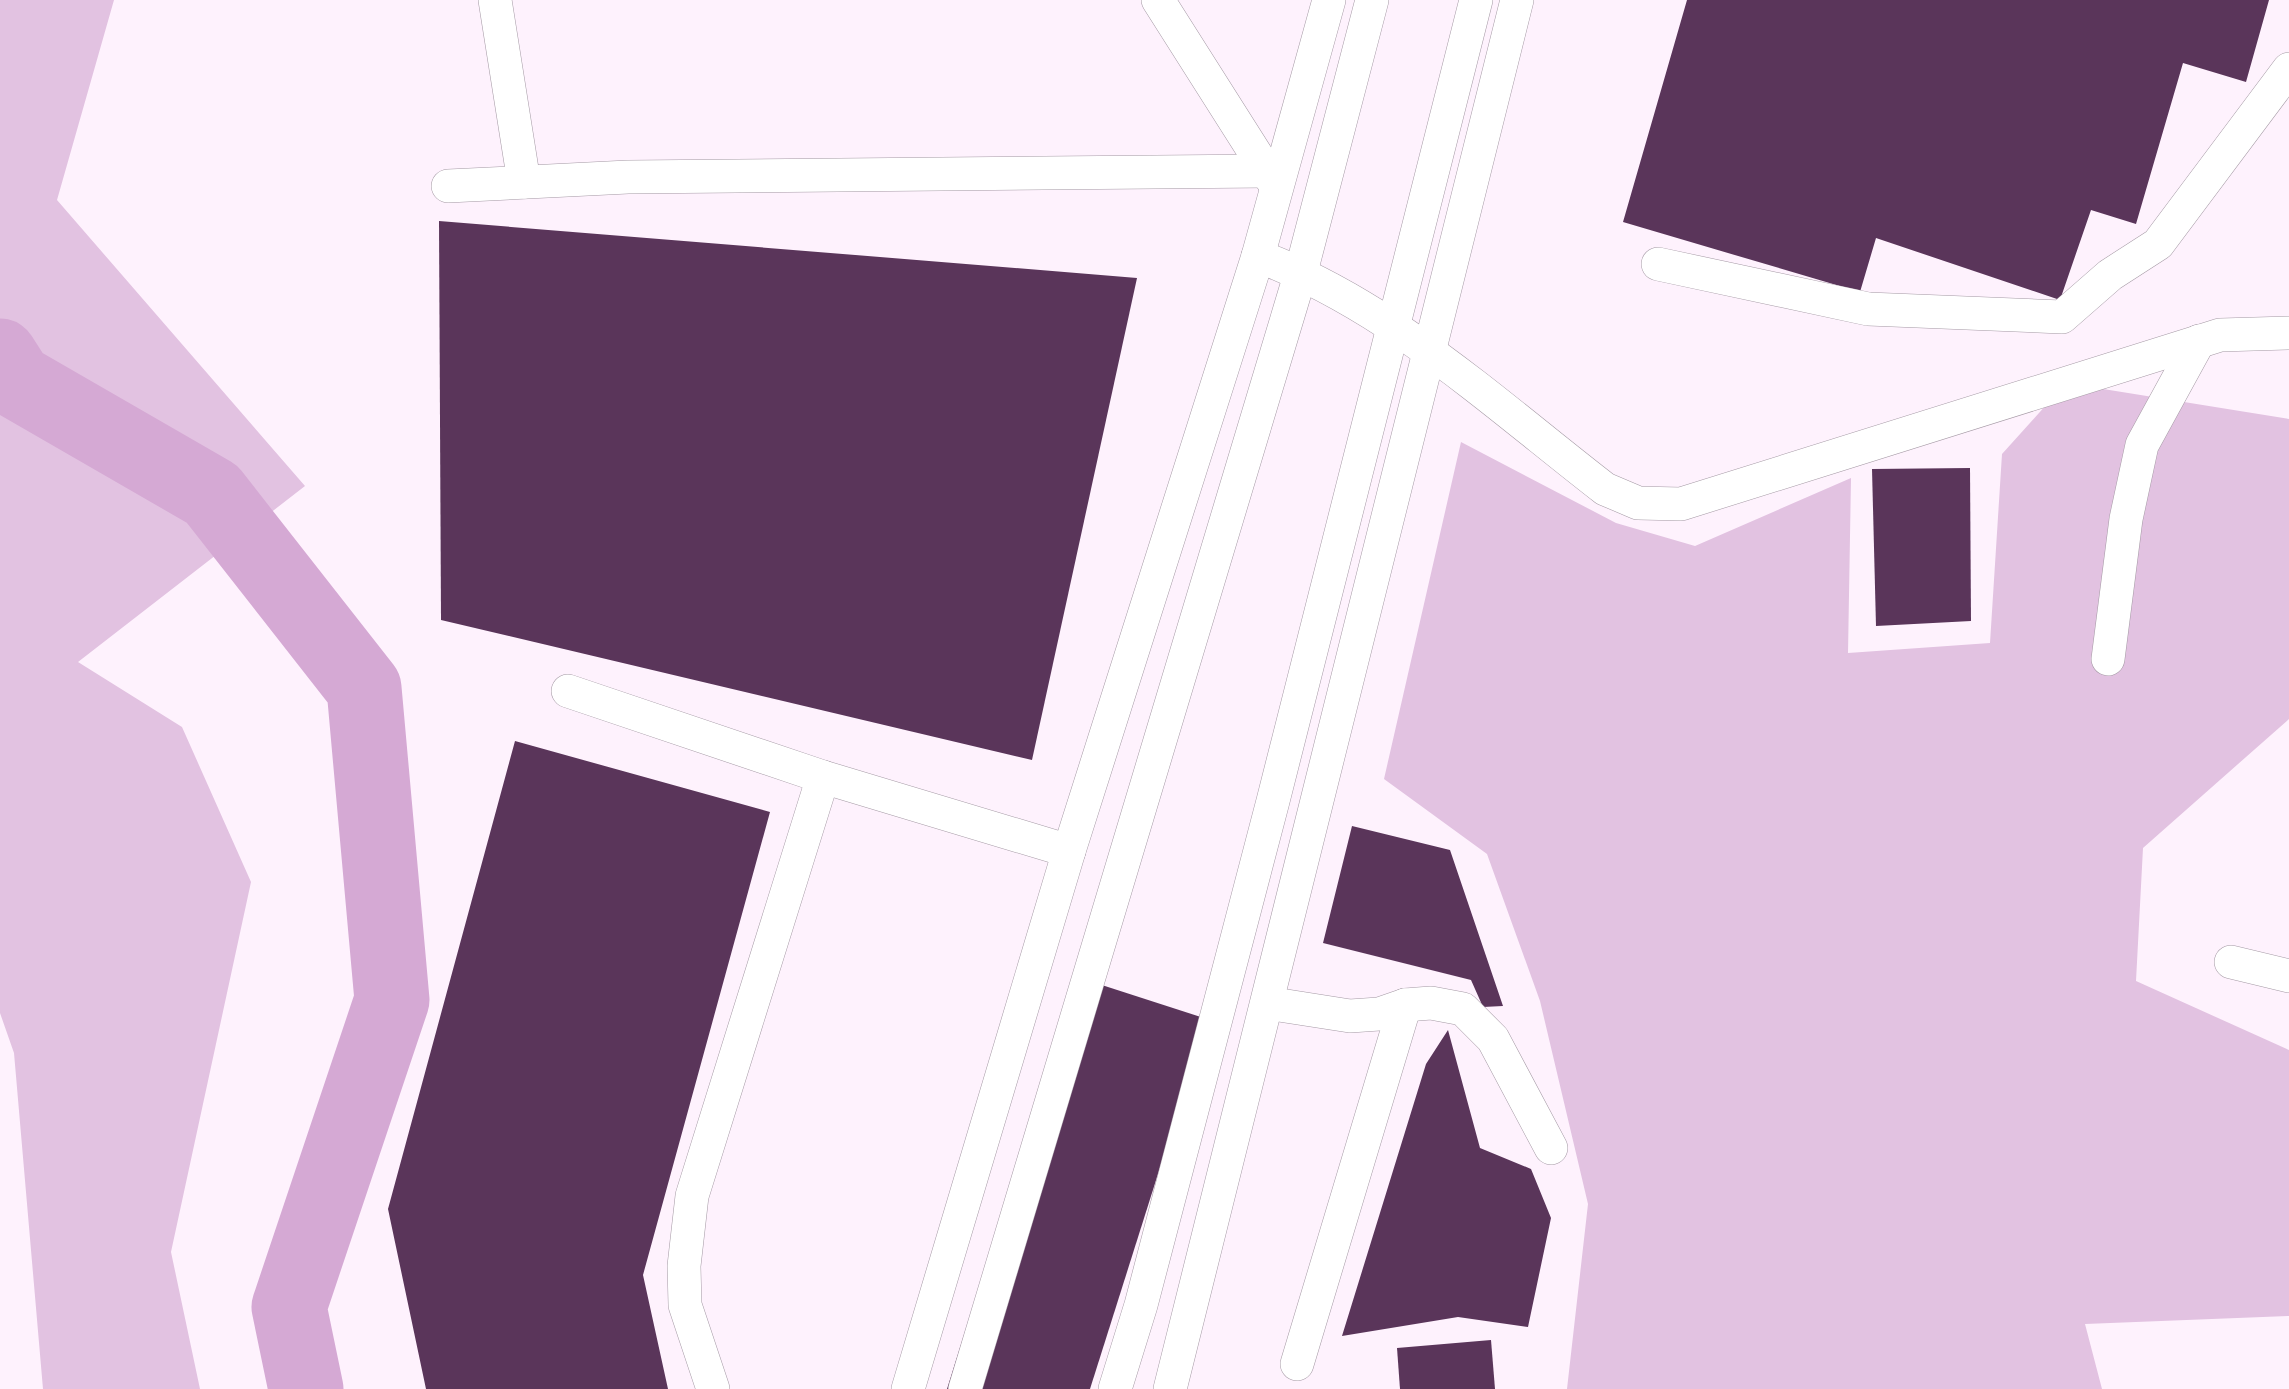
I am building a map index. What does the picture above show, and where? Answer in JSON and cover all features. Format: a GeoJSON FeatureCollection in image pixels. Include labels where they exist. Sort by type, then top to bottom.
{"type":"FeatureCollection","features":[{"type":"Feature","properties":{"kind":"main road"},"geometry":{"type":"LineString","coordinates":[[495,0],[524,182]]}},
{"type":"Feature","properties":{"kind":"main road"},"geometry":{"type":"LineString","coordinates":[[1158,0],[1272,179]]}},
{"type":"Feature","properties":{"kind":"main road"},"geometry":{"type":"LineString","coordinates":[[908,1389],[1069,851],[1258,256],[1272,179],[1329,0]]}},
{"type":"Feature","properties":{"kind":"main road"},"geometry":{"type":"LineString","coordinates":[[965,1389],[1301,272],[1372,0]]}},
{"type":"Feature","properties":{"kind":"main road"},"geometry":{"type":"LineString","coordinates":[[1115,1389],[1141,1305],[1395,326],[1476,0]]}},
{"type":"Feature","properties":{"kind":"main road"},"geometry":{"type":"LineString","coordinates":[[1170,1389],[1517,0]]}},
{"type":"Feature","properties":{"kind":"main road"},"geometry":{"type":"LineString","coordinates":[[1658,264],[1868,309],[2062,318],[2110,275],[2158,244],[2289,69]]}},
{"type":"Feature","properties":{"kind":"main road"},"geometry":{"type":"LineString","coordinates":[[448,186],[628,177],[1272,179]]}},
{"type":"Feature","properties":{"kind":"main road"},"geometry":{"type":"LineString","coordinates":[[1258,256],[1301,272],[1395,326],[1605,489],[1638,503],[1681,504],[2220,335],[2288,331]]}},
{"type":"Feature","properties":{"kind":"main road"},"geometry":{"type":"LineString","coordinates":[[2108,659],[2126,519],[2142,445],[2199,341]]}},
{"type":"Feature","properties":{"kind":"main road"},"geometry":{"type":"LineString","coordinates":[[568,691],[823,777],[1069,851]]}},
{"type":"Feature","properties":{"kind":"main road"},"geometry":{"type":"LineString","coordinates":[[712,1389],[685,1305],[684,1266],[692,1196],[823,777]]}},
{"type":"Feature","properties":{"kind":"main road"},"geometry":{"type":"LineString","coordinates":[[2231,962],[2289,976]]}},
{"type":"Feature","properties":{"kind":"main road"},"geometry":{"type":"LineString","coordinates":[[1267,1003],[1350,1016],[1379,1014],[1405,1005],[1431,1003],[1463,1009],[1493,1039],[1551,1148]]}},
{"type":"Feature","properties":{"kind":"main road"},"geometry":{"type":"LineString","coordinates":[[1297,1364],[1405,1005]]}},
{"type":"Feature","properties":{"kind":"shaded area"},"geometry":{"type":"Polygon","coordinates":[[[0,0],[114,0],[57,200],[305,486],[78,662],[182,727],[251,882],[171,1252],[200,1389],[43,1389],[14,1053],[0,1013],[0,0]]]}},
{"type":"Feature","properties":{"kind":"shaded area"},"geometry":{"type":"Polygon","coordinates":[[[2066,383],[2289,419],[2289,719],[2143,848],[2136,981],[2289,1050],[2289,1316],[2085,1324],[2102,1389],[1567,1389],[1588,1204],[1540,1001],[1487,854],[1384,779],[1461,442],[1616,523],[1695,546],[1851,478],[1848,653],[1990,643],[2002,454],[2066,383]]]}},
{"type":"Feature","properties":{"kind":"building"},"geometry":{"type":"Polygon","coordinates":[[[1687,0],[2269,0],[2246,82],[2183,63],[2136,224],[2091,210],[2060,300],[1876,238],[1860,292],[1623,222],[1687,0]]]}},
{"type":"Feature","properties":{"kind":"building"},"geometry":{"type":"Polygon","coordinates":[[[439,221],[1137,278],[1032,760],[441,620],[439,221]]]}},
{"type":"Feature","properties":{"kind":"building"},"geometry":{"type":"Polygon","coordinates":[[[1970,468],[1971,621],[1876,626],[1872,469],[1970,468]]]}},
{"type":"Feature","properties":{"kind":"building"},"geometry":{"type":"Polygon","coordinates":[[[515,741],[770,812],[643,1275],[668,1389],[426,1389],[388,1209],[515,741]]]}},
{"type":"Feature","properties":{"kind":"building"},"geometry":{"type":"Polygon","coordinates":[[[1352,826],[1450,850],[1503,1006],[1483,1007],[1471,980],[1323,943],[1352,826]]]}},
{"type":"Feature","properties":{"kind":"building"},"geometry":{"type":"Polygon","coordinates":[[[1077,977],[1207,1019],[1090,1389],[947,1389],[1077,977]]]}},
{"type":"Feature","properties":{"kind":"building"},"geometry":{"type":"Polygon","coordinates":[[[1448,1030],[1480,1148],[1531,1169],[1551,1218],[1528,1327],[1458,1317],[1342,1336],[1426,1064],[1448,1030]]]}},
{"type":"Feature","properties":{"kind":"building"},"geometry":{"type":"Polygon","coordinates":[[[1491,1340],[1495,1389],[1400,1389],[1397,1348],[1491,1340]]]}},
{"type":"Feature","properties":{"kind":"waterway"},"geometry":{"type":"LineString","coordinates":[[0,356],[16,381],[212,494],[364,688],[392,1000],[289,1307],[306,1389]]}}]}
